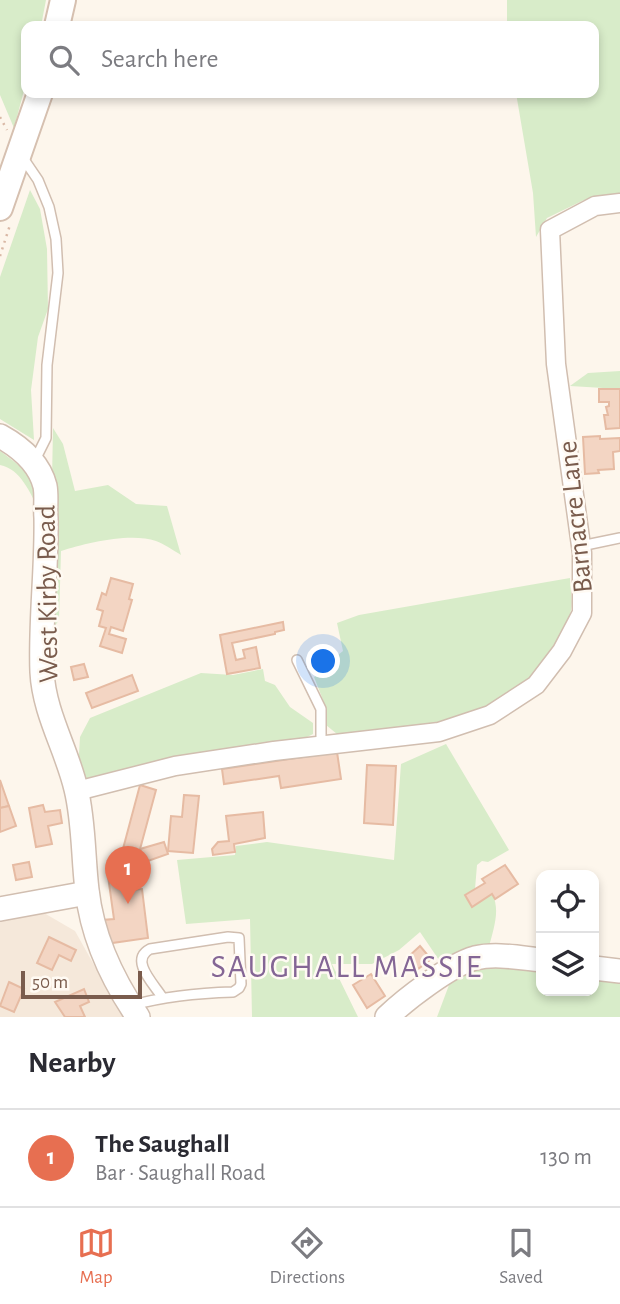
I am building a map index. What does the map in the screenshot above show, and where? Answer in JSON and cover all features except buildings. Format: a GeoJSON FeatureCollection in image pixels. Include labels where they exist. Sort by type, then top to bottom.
{"type":"FeatureCollection","features":[{"type":"Feature","properties":{"kind":"main road"},"geometry":{"type":"LineString","coordinates":[[58,21],[63,0]]}},
{"type":"Feature","properties":{"kind":"main road"},"geometry":{"type":"LineString","coordinates":[[0,208],[38,98]]}},
{"type":"Feature","properties":{"kind":"street","name":"Barnacre Lane"},"geometry":{"type":"LineString","coordinates":[[77,791],[175,766],[321,745],[439,732],[490,715],[536,685],[562,651],[582,613],[581,546],[556,364],[550,230],[595,206],[620,203]]}},
{"type":"Feature","properties":{"kind":"street"},"geometry":{"type":"LineString","coordinates":[[0,436],[17,445],[34,462]]}},
{"type":"Feature","properties":{"kind":"street","name":"West Kirby Road"},"geometry":{"type":"LineString","coordinates":[[34,462],[45,486],[42,674],[50,713],[64,746],[77,791],[87,893],[95,932],[106,960],[135,1014]]}},
{"type":"Feature","properties":{"kind":"street"},"geometry":{"type":"LineString","coordinates":[[0,909],[87,893]]}},
{"type":"Feature","properties":{"kind":"street"},"geometry":{"type":"LineString","coordinates":[[387,1017],[452,968],[475,958],[497,956],[536,960]]}},
{"type":"Feature","properties":{"kind":"street"},"geometry":{"type":"LineString","coordinates":[[599,969],[620,971]]}},
{"type":"Feature","properties":{"kind":"lane"},"geometry":{"type":"LineString","coordinates":[[20,154],[38,180],[49,207],[56,239],[58,273],[47,365],[46,438],[34,462]]}},
{"type":"Feature","properties":{"kind":"lane"},"geometry":{"type":"LineString","coordinates":[[581,546],[620,538]]}},
{"type":"Feature","properties":{"kind":"lane"},"geometry":{"type":"LineString","coordinates":[[297,660],[321,709],[321,745]]}},
{"type":"Feature","properties":{"kind":"lane"},"geometry":{"type":"LineString","coordinates":[[135,1014],[162,997],[186,993],[233,992],[239,988],[239,938],[228,937],[144,952],[141,965],[162,997]]}},
{"type":"Feature","properties":{"kind":"shaded area"},"geometry":{"type":"Polygon","coordinates":[[[44,913],[75,931],[117,1006],[128,1017],[0,1017],[0,919],[44,913]]]}},
{"type":"Feature","properties":{"kind":"green space"},"geometry":{"type":"Polygon","coordinates":[[[0,0],[46,0],[42,21],[21,21],[22,98],[14,128],[0,95],[0,0]]]}},
{"type":"Feature","properties":{"kind":"green space"},"geometry":{"type":"Polygon","coordinates":[[[507,0],[620,0],[620,195],[584,200],[547,218],[536,237],[533,193],[517,98],[599,98],[599,21],[507,21],[507,0]]]}},
{"type":"Feature","properties":{"kind":"green space"},"geometry":{"type":"Polygon","coordinates":[[[30,190],[40,209],[47,249],[48,309],[38,337],[31,390],[34,440],[0,419],[0,277],[30,190]]]}},
{"type":"Feature","properties":{"kind":"green space"},"geometry":{"type":"Polygon","coordinates":[[[620,371],[620,389],[570,386],[588,373],[620,371]]]}},
{"type":"Feature","properties":{"kind":"green space"},"geometry":{"type":"Polygon","coordinates":[[[53,428],[63,444],[75,491],[108,485],[136,504],[167,506],[181,555],[156,541],[134,538],[95,542],[61,551],[59,620],[49,634],[53,428]]]}},
{"type":"Feature","properties":{"kind":"green space"},"geometry":{"type":"Polygon","coordinates":[[[0,451],[33,482],[39,510],[14,471],[0,465],[0,451]]]}},
{"type":"Feature","properties":{"kind":"green space"},"geometry":{"type":"Polygon","coordinates":[[[570,578],[572,606],[563,633],[550,654],[530,677],[507,695],[482,708],[426,725],[337,734],[326,725],[327,710],[314,677],[326,670],[325,665],[343,651],[337,623],[359,615],[570,578]]]}},
{"type":"Feature","properties":{"kind":"green space"},"geometry":{"type":"Polygon","coordinates":[[[263,669],[265,681],[275,685],[290,707],[313,723],[313,734],[299,741],[88,781],[78,771],[80,737],[90,718],[201,673],[233,675],[263,669]]]}},
{"type":"Feature","properties":{"kind":"green space"},"geometry":{"type":"Polygon","coordinates":[[[446,744],[509,850],[477,865],[475,889],[465,895],[473,907],[492,894],[495,900],[496,913],[489,947],[454,953],[453,960],[441,963],[420,932],[399,950],[372,964],[332,964],[358,1017],[252,1017],[250,919],[186,924],[177,860],[235,855],[236,846],[267,842],[394,860],[401,764],[446,744]]]}},
{"type":"Feature","properties":{"kind":"green space"},"geometry":{"type":"Polygon","coordinates":[[[499,963],[536,969],[536,996],[599,996],[599,979],[620,982],[620,1017],[437,1017],[452,977],[473,967],[499,963]]]}},
{"type":"Feature","properties":{"kind":"place","name":"The Saughall"},"geometry":{"type":"Point","coordinates":[128,904]}},
{"type":"Feature","properties":{"kind":"district","name":"SAUGHALL MASSIE"},"geometry":{"type":"Point","coordinates":[347,966]}}]}
